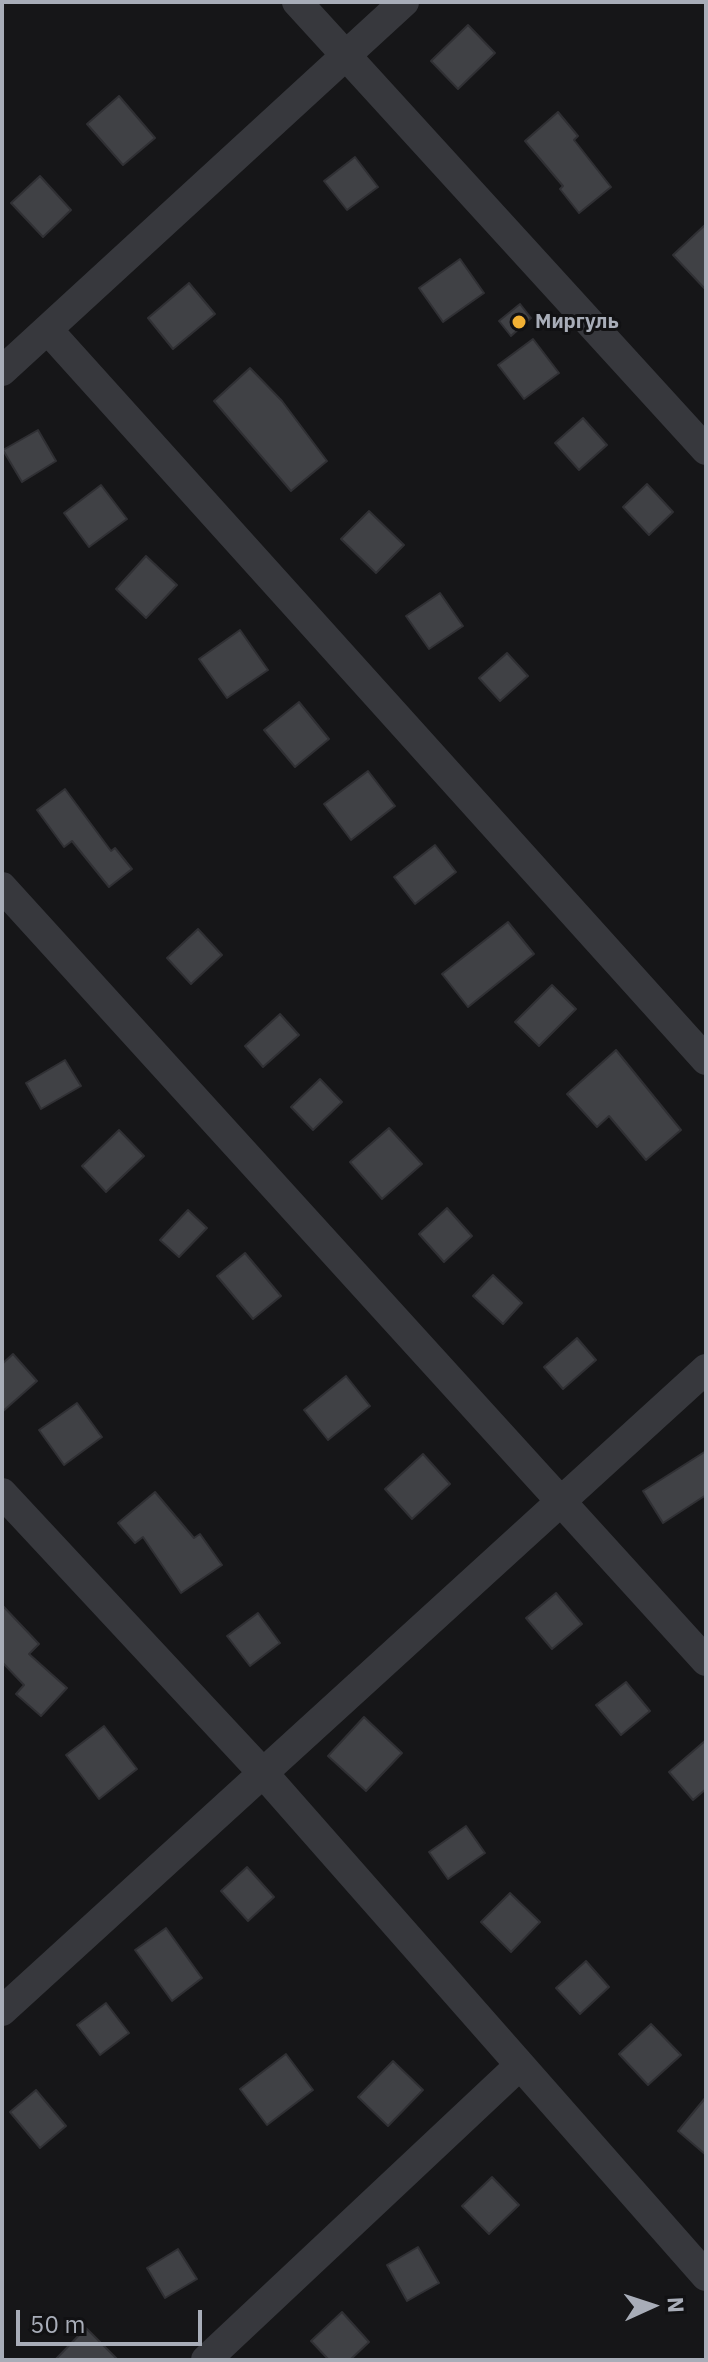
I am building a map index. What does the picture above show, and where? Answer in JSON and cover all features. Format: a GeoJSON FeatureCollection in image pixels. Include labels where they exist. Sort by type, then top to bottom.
{"type":"FeatureCollection","features":[{"type":"Feature","properties":{"kind":"street"},"geometry":{"type":"LineString","coordinates":[[297,2],[706,450]]}},
{"type":"Feature","properties":{"kind":"street"},"geometry":{"type":"LineString","coordinates":[[2,371],[404,2]]}},
{"type":"Feature","properties":{"kind":"street"},"geometry":{"type":"LineString","coordinates":[[48,330],[706,1060]]}},
{"type":"Feature","properties":{"kind":"street"},"geometry":{"type":"LineString","coordinates":[[2,887],[706,1661]]}},
{"type":"Feature","properties":{"kind":"street"},"geometry":{"type":"LineString","coordinates":[[2,2011],[706,1369]]}},
{"type":"Feature","properties":{"kind":"street"},"geometry":{"type":"LineString","coordinates":[[2,1493],[263,1773],[706,2276]]}},
{"type":"Feature","properties":{"kind":"street"},"geometry":{"type":"LineString","coordinates":[[206,2360],[520,2065]]}},
{"type":"Feature","properties":{"kind":"building"},"geometry":{"type":"Polygon","coordinates":[[[468,25],[495,53],[458,89],[431,61],[468,25]]]}},
{"type":"Feature","properties":{"kind":"building"},"geometry":{"type":"Polygon","coordinates":[[[119,96],[155,138],[123,165],[87,124],[119,96]]]}},
{"type":"Feature","properties":{"kind":"building"},"geometry":{"type":"Polygon","coordinates":[[[558,112],[578,136],[574,140],[611,187],[579,213],[560,189],[563,186],[525,141],[558,112]]]}},
{"type":"Feature","properties":{"kind":"building"},"geometry":{"type":"Polygon","coordinates":[[[355,157],[378,187],[347,210],[324,181],[355,157]]]}},
{"type":"Feature","properties":{"kind":"building"},"geometry":{"type":"Polygon","coordinates":[[[40,176],[71,210],[43,237],[11,203],[40,176]]]}},
{"type":"Feature","properties":{"kind":"building"},"geometry":{"type":"Polygon","coordinates":[[[706,224],[706,290],[673,255],[706,224]]]}},
{"type":"Feature","properties":{"kind":"building"},"geometry":{"type":"Polygon","coordinates":[[[460,259],[484,293],[443,322],[419,288],[460,259]]]}},
{"type":"Feature","properties":{"kind":"building"},"geometry":{"type":"Polygon","coordinates":[[[189,283],[215,314],[173,349],[148,318],[189,283]]]}},
{"type":"Feature","properties":{"kind":"building"},"geometry":{"type":"Polygon","coordinates":[[[520,304],[531,318],[511,336],[499,321],[520,304]]]}},
{"type":"Feature","properties":{"kind":"building"},"geometry":{"type":"Polygon","coordinates":[[[533,339],[559,373],[524,399],[498,365],[533,339]]]}},
{"type":"Feature","properties":{"kind":"building"},"geometry":{"type":"Polygon","coordinates":[[[250,368],[282,401],[327,461],[291,491],[214,401],[250,368]]]}},
{"type":"Feature","properties":{"kind":"building"},"geometry":{"type":"Polygon","coordinates":[[[583,418],[607,445],[579,470],[555,443],[583,418]]]}},
{"type":"Feature","properties":{"kind":"building"},"geometry":{"type":"Polygon","coordinates":[[[38,430],[56,461],[22,482],[3,450],[38,430]]]}},
{"type":"Feature","properties":{"kind":"building"},"geometry":{"type":"Polygon","coordinates":[[[647,484],[673,512],[649,535],[623,507],[647,484]]]}},
{"type":"Feature","properties":{"kind":"building"},"geometry":{"type":"Polygon","coordinates":[[[101,485],[127,519],[89,547],[64,513],[101,485]]]}},
{"type":"Feature","properties":{"kind":"building"},"geometry":{"type":"Polygon","coordinates":[[[369,511],[404,545],[376,573],[341,539],[369,511]]]}},
{"type":"Feature","properties":{"kind":"building"},"geometry":{"type":"Polygon","coordinates":[[[146,556],[177,585],[146,618],[116,589],[146,556]]]}},
{"type":"Feature","properties":{"kind":"building"},"geometry":{"type":"Polygon","coordinates":[[[440,593],[463,626],[429,649],[406,616],[440,593]]]}},
{"type":"Feature","properties":{"kind":"building"},"geometry":{"type":"Polygon","coordinates":[[[240,630],[268,670],[227,698],[199,659],[240,630]]]}},
{"type":"Feature","properties":{"kind":"building"},"geometry":{"type":"Polygon","coordinates":[[[507,653],[528,676],[500,701],[479,678],[507,653]]]}},
{"type":"Feature","properties":{"kind":"building"},"geometry":{"type":"Polygon","coordinates":[[[299,702],[329,739],[295,767],[264,730],[299,702]]]}},
{"type":"Feature","properties":{"kind":"building"},"geometry":{"type":"Polygon","coordinates":[[[368,771],[395,806],[351,840],[324,804],[368,771]]]}},
{"type":"Feature","properties":{"kind":"building"},"geometry":{"type":"Polygon","coordinates":[[[65,789],[111,851],[115,848],[132,869],[109,887],[72,841],[64,847],[37,810],[65,789]]]}},
{"type":"Feature","properties":{"kind":"building"},"geometry":{"type":"Polygon","coordinates":[[[435,845],[456,872],[415,904],[394,877],[435,845]]]}},
{"type":"Feature","properties":{"kind":"building"},"geometry":{"type":"Polygon","coordinates":[[[508,922],[534,954],[468,1007],[442,974],[508,922]]]}},
{"type":"Feature","properties":{"kind":"building"},"geometry":{"type":"Polygon","coordinates":[[[198,929],[222,955],[191,984],[167,958],[198,929]]]}},
{"type":"Feature","properties":{"kind":"building"},"geometry":{"type":"Polygon","coordinates":[[[552,985],[576,1009],[539,1046],[515,1022],[552,985]]]}},
{"type":"Feature","properties":{"kind":"building"},"geometry":{"type":"Polygon","coordinates":[[[280,1014],[299,1035],[263,1067],[245,1046],[280,1014]]]}},
{"type":"Feature","properties":{"kind":"building"},"geometry":{"type":"Polygon","coordinates":[[[616,1050],[681,1130],[646,1160],[609,1116],[597,1127],[567,1094],[616,1050]]]}},
{"type":"Feature","properties":{"kind":"building"},"geometry":{"type":"Polygon","coordinates":[[[65,1060],[81,1086],[41,1109],[26,1083],[65,1060]]]}},
{"type":"Feature","properties":{"kind":"building"},"geometry":{"type":"Polygon","coordinates":[[[320,1079],[342,1102],[313,1130],[291,1107],[320,1079]]]}},
{"type":"Feature","properties":{"kind":"building"},"geometry":{"type":"Polygon","coordinates":[[[389,1128],[422,1164],[382,1199],[350,1162],[389,1128]]]}},
{"type":"Feature","properties":{"kind":"building"},"geometry":{"type":"Polygon","coordinates":[[[119,1130],[144,1156],[106,1192],[82,1166],[119,1130]]]}},
{"type":"Feature","properties":{"kind":"building"},"geometry":{"type":"Polygon","coordinates":[[[447,1208],[472,1236],[444,1262],[419,1234],[447,1208]]]}},
{"type":"Feature","properties":{"kind":"building"},"geometry":{"type":"Polygon","coordinates":[[[188,1210],[207,1228],[179,1257],[160,1240],[188,1210]]]}},
{"type":"Feature","properties":{"kind":"building"},"geometry":{"type":"Polygon","coordinates":[[[245,1253],[281,1296],[253,1319],[217,1276],[245,1253]]]}},
{"type":"Feature","properties":{"kind":"building"},"geometry":{"type":"Polygon","coordinates":[[[493,1275],[522,1303],[503,1324],[473,1296],[493,1275]]]}},
{"type":"Feature","properties":{"kind":"building"},"geometry":{"type":"Polygon","coordinates":[[[577,1338],[596,1360],[563,1389],[544,1367],[577,1338]]]}},
{"type":"Feature","properties":{"kind":"building"},"geometry":{"type":"Polygon","coordinates":[[[13,1354],[37,1381],[2,1412],[2,1364],[13,1354]]]}},
{"type":"Feature","properties":{"kind":"building"},"geometry":{"type":"Polygon","coordinates":[[[346,1376],[370,1406],[328,1440],[304,1410],[346,1376]]]}},
{"type":"Feature","properties":{"kind":"building"},"geometry":{"type":"Polygon","coordinates":[[[77,1403],[102,1437],[64,1465],[39,1430],[77,1403]]]}},
{"type":"Feature","properties":{"kind":"building"},"geometry":{"type":"Polygon","coordinates":[[[706,1451],[706,1495],[663,1523],[643,1491],[706,1451]]]}},
{"type":"Feature","properties":{"kind":"building"},"geometry":{"type":"Polygon","coordinates":[[[423,1454],[450,1484],[412,1519],[385,1489],[423,1454]]]}},
{"type":"Feature","properties":{"kind":"building"},"geometry":{"type":"Polygon","coordinates":[[[155,1492],[194,1538],[200,1534],[222,1565],[181,1593],[143,1537],[135,1543],[118,1523],[155,1492]]]}},
{"type":"Feature","properties":{"kind":"building"},"geometry":{"type":"Polygon","coordinates":[[[556,1593],[582,1624],[552,1649],[526,1618],[556,1593]]]}},
{"type":"Feature","properties":{"kind":"building"},"geometry":{"type":"Polygon","coordinates":[[[2,1605],[39,1644],[29,1654],[67,1688],[41,1716],[16,1694],[24,1685],[2,1662],[2,1605]]]}},
{"type":"Feature","properties":{"kind":"building"},"geometry":{"type":"Polygon","coordinates":[[[258,1613],[280,1643],[250,1666],[227,1636],[258,1613]]]}},
{"type":"Feature","properties":{"kind":"building"},"geometry":{"type":"Polygon","coordinates":[[[626,1682],[650,1711],[621,1735],[596,1705],[626,1682]]]}},
{"type":"Feature","properties":{"kind":"building"},"geometry":{"type":"Polygon","coordinates":[[[364,1717],[402,1753],[366,1791],[328,1756],[364,1717]]]}},
{"type":"Feature","properties":{"kind":"building"},"geometry":{"type":"Polygon","coordinates":[[[104,1726],[137,1769],[99,1799],[66,1755],[104,1726]]]}},
{"type":"Feature","properties":{"kind":"building"},"geometry":{"type":"Polygon","coordinates":[[[706,1740],[706,1789],[693,1800],[669,1772],[706,1740]]]}},
{"type":"Feature","properties":{"kind":"building"},"geometry":{"type":"Polygon","coordinates":[[[466,1826],[485,1853],[448,1879],[429,1852],[466,1826]]]}},
{"type":"Feature","properties":{"kind":"building"},"geometry":{"type":"Polygon","coordinates":[[[247,1867],[274,1897],[248,1921],[221,1891],[247,1867]]]}},
{"type":"Feature","properties":{"kind":"building"},"geometry":{"type":"Polygon","coordinates":[[[510,1893],[540,1922],[511,1952],[481,1922],[510,1893]]]}},
{"type":"Feature","properties":{"kind":"building"},"geometry":{"type":"Polygon","coordinates":[[[166,1928],[202,1978],[172,2001],[135,1950],[166,1928]]]}},
{"type":"Feature","properties":{"kind":"building"},"geometry":{"type":"Polygon","coordinates":[[[586,1961],[609,1987],[580,2014],[556,1988],[586,1961]]]}},
{"type":"Feature","properties":{"kind":"building"},"geometry":{"type":"Polygon","coordinates":[[[106,2003],[129,2033],[100,2055],[77,2025],[106,2003]]]}},
{"type":"Feature","properties":{"kind":"building"},"geometry":{"type":"Polygon","coordinates":[[[651,2024],[681,2055],[648,2085],[619,2054],[651,2024]]]}},
{"type":"Feature","properties":{"kind":"building"},"geometry":{"type":"Polygon","coordinates":[[[286,2054],[313,2090],[267,2125],[240,2089],[286,2054]]]}},
{"type":"Feature","properties":{"kind":"building"},"geometry":{"type":"Polygon","coordinates":[[[393,2061],[423,2090],[388,2126],[358,2097],[393,2061]]]}},
{"type":"Feature","properties":{"kind":"building"},"geometry":{"type":"Polygon","coordinates":[[[36,2090],[66,2126],[40,2148],[10,2112],[36,2090]]]}},
{"type":"Feature","properties":{"kind":"building"},"geometry":{"type":"Polygon","coordinates":[[[706,2097],[706,2155],[678,2131],[706,2097]]]}},
{"type":"Feature","properties":{"kind":"building"},"geometry":{"type":"Polygon","coordinates":[[[492,2177],[519,2205],[489,2234],[462,2206],[492,2177]]]}},
{"type":"Feature","properties":{"kind":"building"},"geometry":{"type":"Polygon","coordinates":[[[418,2247],[439,2283],[407,2301],[387,2265],[418,2247]]]}},
{"type":"Feature","properties":{"kind":"building"},"geometry":{"type":"Polygon","coordinates":[[[178,2249],[197,2279],[165,2298],[147,2268],[178,2249]]]}},
{"type":"Feature","properties":{"kind":"building"},"geometry":{"type":"Polygon","coordinates":[[[342,2312],[369,2342],[350,2360],[329,2360],[311,2341],[342,2312]]]}},
{"type":"Feature","properties":{"kind":"building"},"geometry":{"type":"Polygon","coordinates":[[[86,2328],[118,2360],[55,2360],[86,2328]]]}},
{"type":"Feature","properties":{"kind":"place","name":"Миргуль"},"geometry":{"type":"Point","coordinates":[519,322]}}]}
